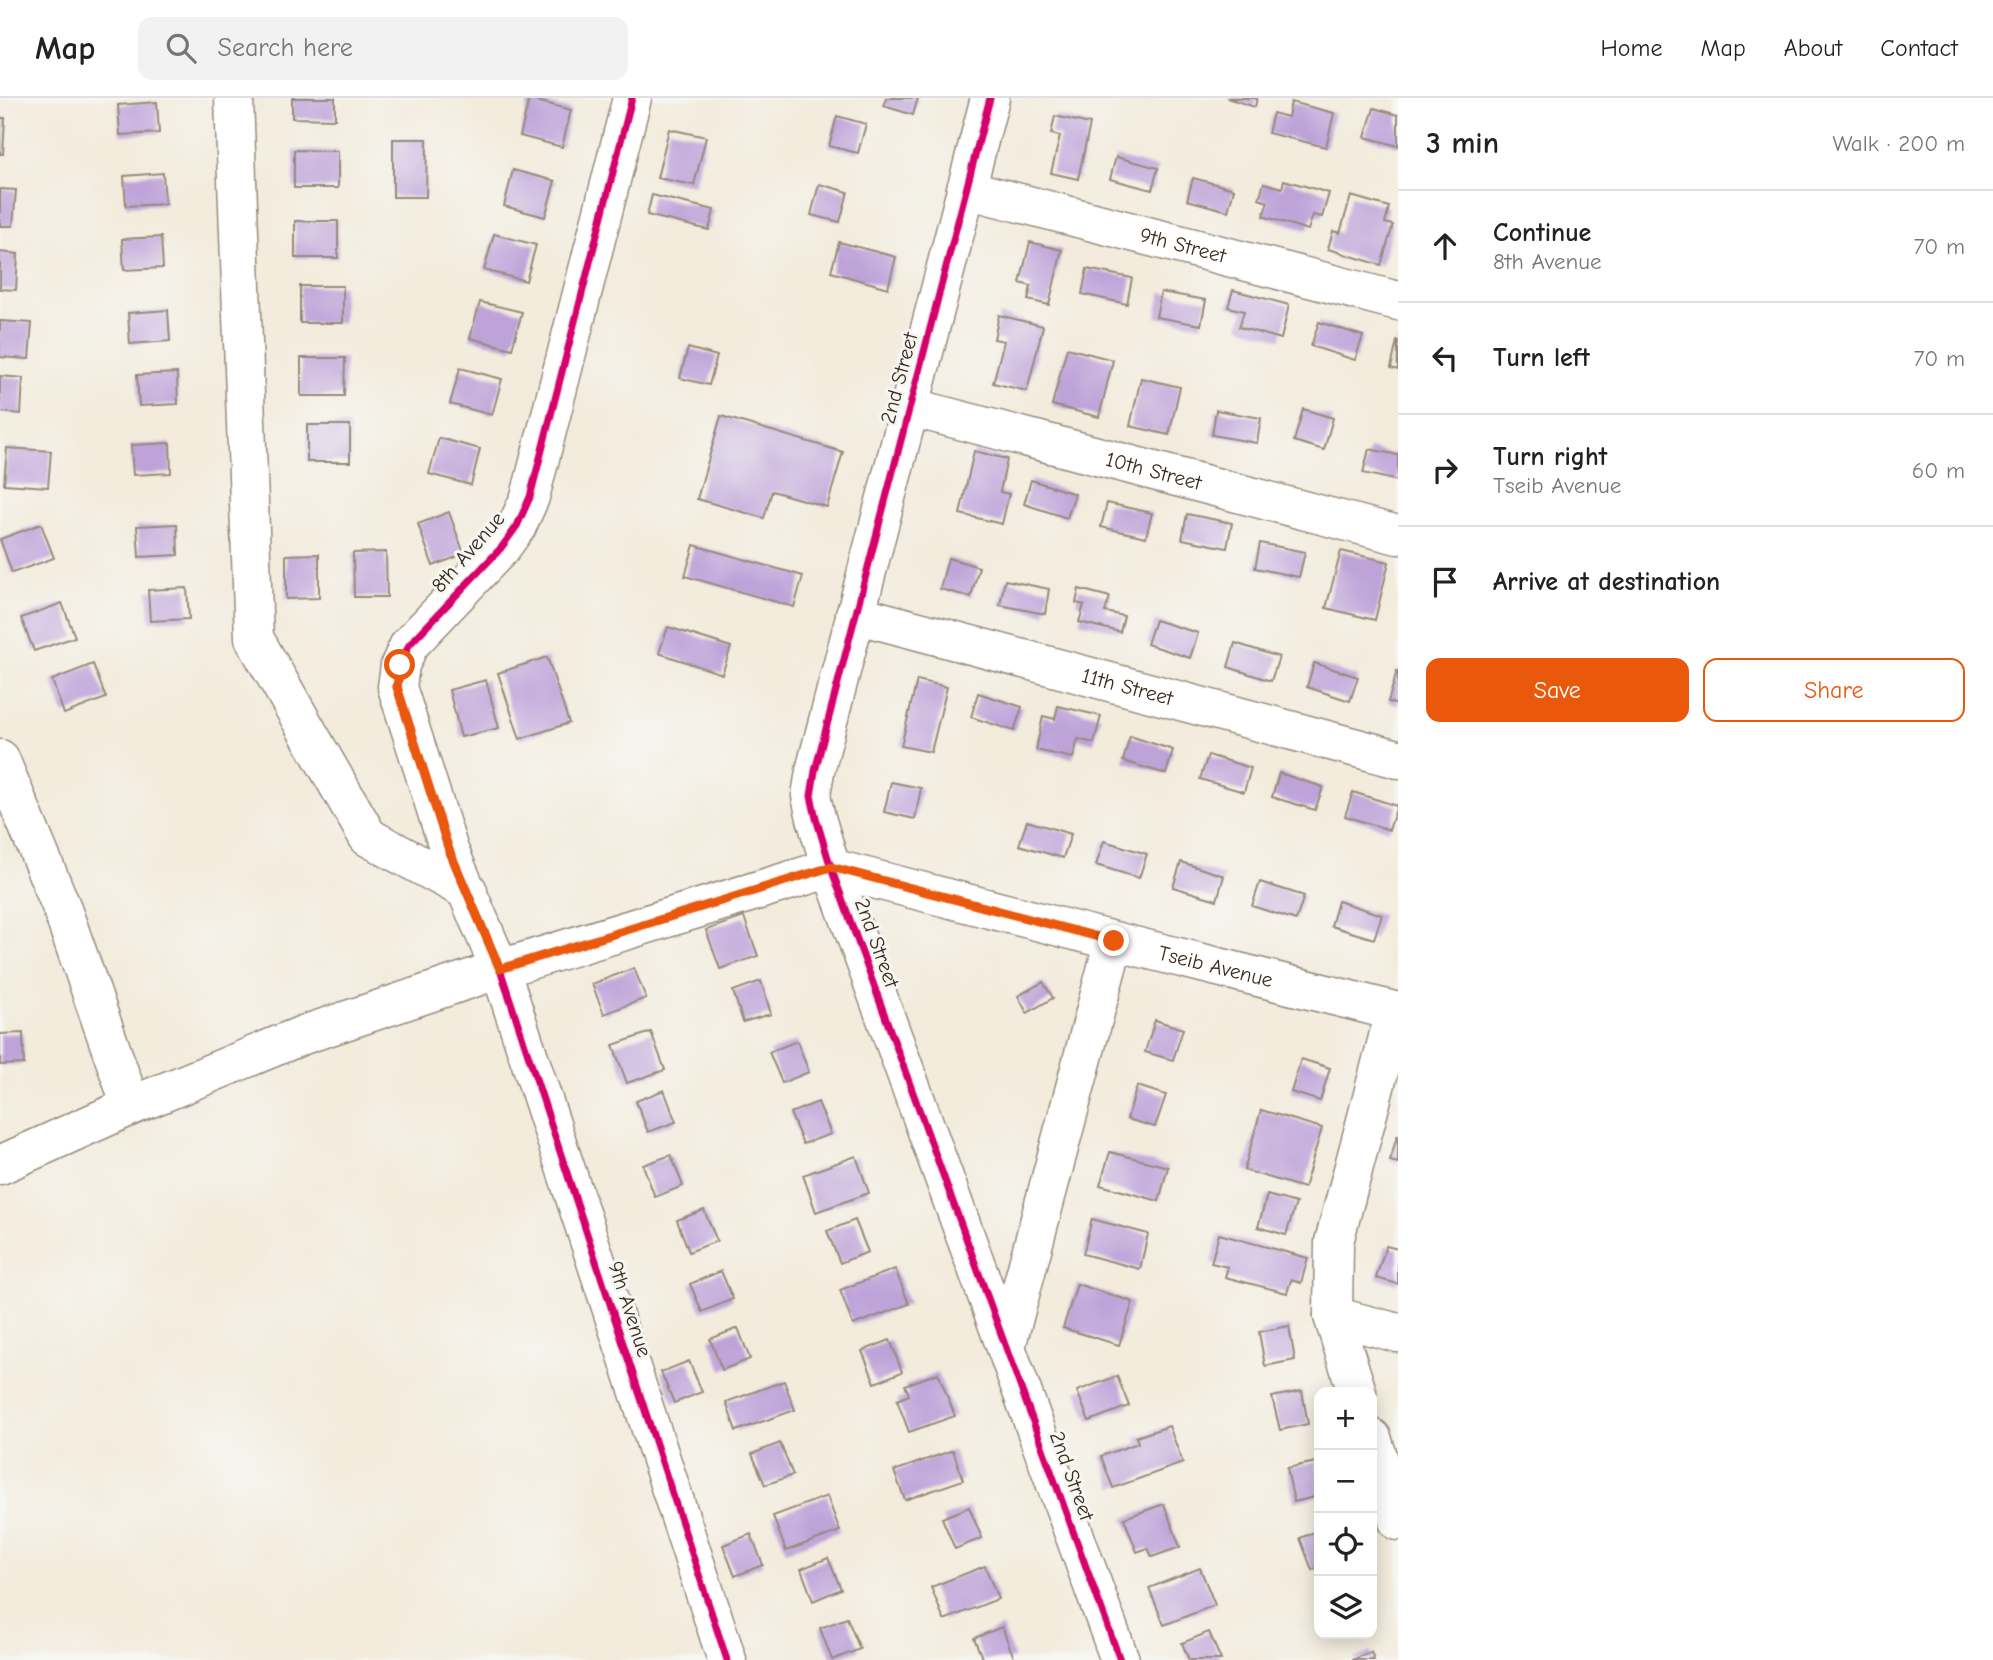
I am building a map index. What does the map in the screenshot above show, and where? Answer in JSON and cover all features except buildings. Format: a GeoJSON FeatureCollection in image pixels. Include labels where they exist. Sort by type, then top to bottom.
{"type":"FeatureCollection","features":[{"type":"Feature","properties":{"kind":"street"},"geometry":{"type":"LineString","coordinates":[[234,98],[254,638],[368,837],[468,891]]}},
{"type":"Feature","properties":{"kind":"street","name":"8th Avenue"},"geometry":{"type":"LineString","coordinates":[[500,969],[449,850],[397,687],[400,665],[409,645],[501,548],[517,526],[530,497],[632,98]]}},
{"type":"Feature","properties":{"kind":"street","name":"2nd Street"},"geometry":{"type":"LineString","coordinates":[[990,98],[855,614],[811,796],[831,867],[1120,1660]]}},
{"type":"Feature","properties":{"kind":"street","name":"9th Street"},"geometry":{"type":"LineString","coordinates":[[966,189],[1398,301]]}},
{"type":"Feature","properties":{"kind":"street","name":"10th Street"},"geometry":{"type":"LineString","coordinates":[[910,407],[1398,535]]}},
{"type":"Feature","properties":{"kind":"street","name":"11th Street"},"geometry":{"type":"LineString","coordinates":[[855,614],[1398,759]]}},
{"type":"Feature","properties":{"kind":"street"},"geometry":{"type":"LineString","coordinates":[[0,759],[61,906],[131,1106]]}},
{"type":"Feature","properties":{"kind":"street"},"geometry":{"type":"LineString","coordinates":[[0,1165],[131,1106],[303,1035],[500,969],[831,867]]}},
{"type":"Feature","properties":{"kind":"street","name":"Tseib Avenue"},"geometry":{"type":"LineString","coordinates":[[831,867],[1396,1012]]}},
{"type":"Feature","properties":{"kind":"street"},"geometry":{"type":"LineString","coordinates":[[1006,1346],[1114,941]]}},
{"type":"Feature","properties":{"kind":"street","name":"9th Avenue"},"geometry":{"type":"LineString","coordinates":[[500,969],[727,1660]]}},
{"type":"Feature","properties":{"kind":"street"},"geometry":{"type":"LineString","coordinates":[[1355,1387],[1333,1316],[1334,1242],[1396,1012]]}},
{"type":"Feature","properties":{"kind":"street"},"geometry":{"type":"LineString","coordinates":[[1333,1316],[1398,1333]]}},
{"type":"Feature","properties":{"kind":"street"},"geometry":{"type":"LineString","coordinates":[[1376,1450],[1398,1521]]}},
{"type":"Feature","properties":{"kind":"cycle path"},"geometry":{"type":"LineString","coordinates":[[632,98],[530,497],[517,526],[501,548],[409,645],[400,665],[397,687],[449,850],[500,969],[727,1660]]}},
{"type":"Feature","properties":{"kind":"cycle path"},"geometry":{"type":"LineString","coordinates":[[990,98],[815,771],[811,796],[831,868],[1120,1660]]}},
{"type":"Feature","properties":{"kind":"route"},"geometry":{"type":"LineString","coordinates":[[400,665],[397,687],[449,850],[500,969],[831,867],[1114,941]]}}]}
